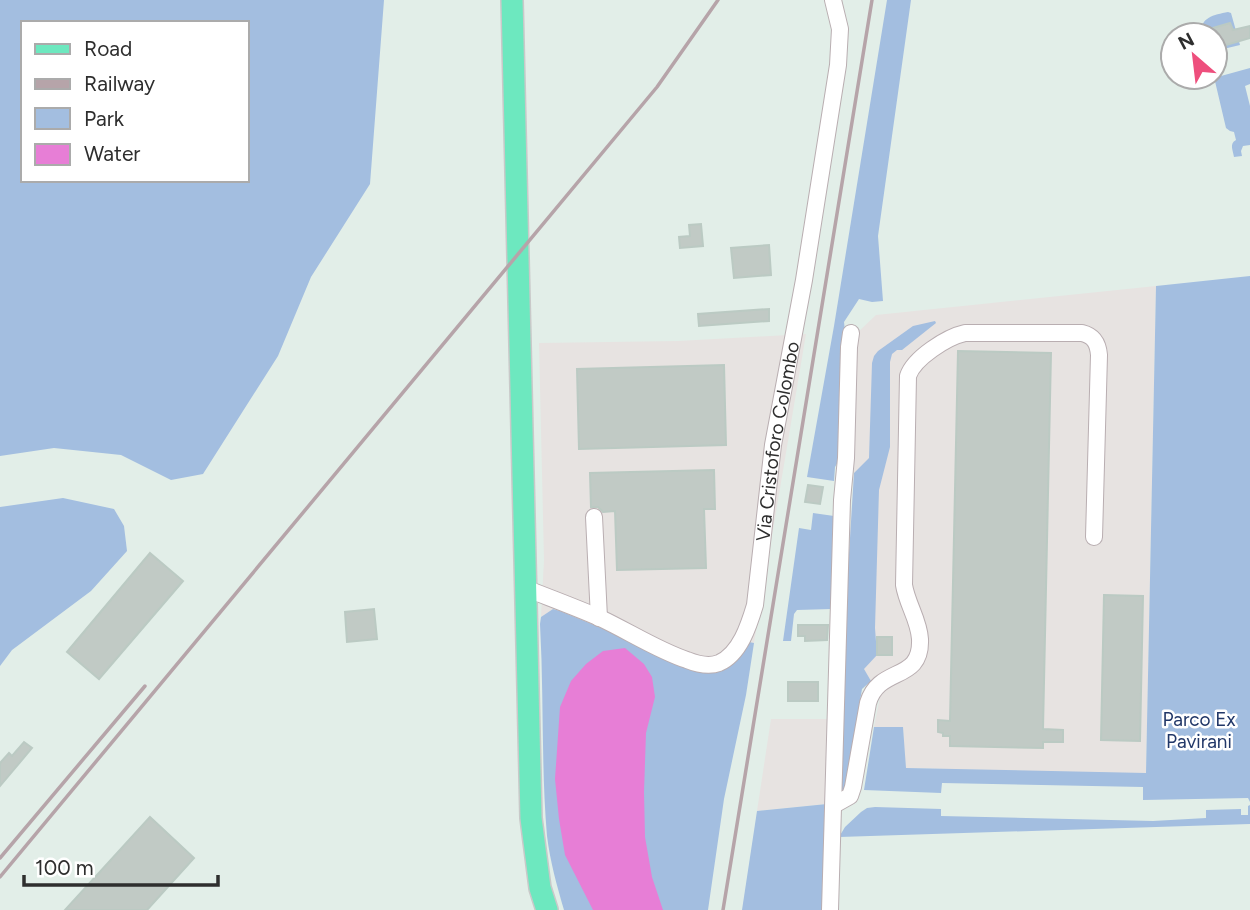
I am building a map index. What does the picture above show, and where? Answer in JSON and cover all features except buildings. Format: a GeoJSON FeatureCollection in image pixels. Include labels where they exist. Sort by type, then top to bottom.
{"type":"FeatureCollection","features":[{"type":"Feature","properties":{"kind":"main road"},"geometry":{"type":"LineString","coordinates":[[512,0],[531,818],[540,888],[547,910]]}},
{"type":"Feature","properties":{"kind":"street","name":"Via Cristoforo Colombo"},"geometry":{"type":"LineString","coordinates":[[525,588],[599,618],[685,660],[704,665],[718,663],[729,656],[740,642],[750,622],[756,597],[773,444],[804,280],[838,65],[840,29],[833,0]]}},
{"type":"Feature","properties":{"kind":"street"},"geometry":{"type":"LineString","coordinates":[[830,910],[842,499],[851,333]]}},
{"type":"Feature","properties":{"kind":"street"},"geometry":{"type":"LineString","coordinates":[[834,805],[850,796],[872,693],[883,682],[912,666],[919,651],[918,626],[904,585],[908,376],[914,364],[951,337],[965,333],[1090,335],[1095,341],[1098,355],[1094,537]]}},
{"type":"Feature","properties":{"kind":"street"},"geometry":{"type":"LineString","coordinates":[[594,517],[599,618]]}},
{"type":"Feature","properties":{"kind":"shaded area"},"geometry":{"type":"Polygon","coordinates":[[[1156,286],[1146,774],[905,768],[903,727],[874,727],[880,697],[844,636],[854,473],[856,334],[876,315],[1156,286]]]}},
{"type":"Feature","properties":{"kind":"shaded area"},"geometry":{"type":"Polygon","coordinates":[[[806,334],[754,643],[744,641],[702,669],[553,609],[541,617],[544,560],[539,343],[678,341],[806,334]]]}},
{"type":"Feature","properties":{"kind":"shaded area"},"geometry":{"type":"Polygon","coordinates":[[[771,719],[829,719],[827,804],[757,811],[771,719]]]}},
{"type":"Feature","properties":{"kind":"green space"},"geometry":{"type":"Polygon","coordinates":[[[0,0],[384,0],[370,184],[311,277],[278,356],[203,474],[171,480],[121,455],[54,448],[0,456],[0,0]]]}},
{"type":"Feature","properties":{"kind":"green space"},"geometry":{"type":"Polygon","coordinates":[[[887,0],[911,0],[878,236],[883,301],[859,299],[844,322],[842,455],[835,467],[834,481],[807,477],[887,0]]]}},
{"type":"Feature","properties":{"kind":"green space"},"geometry":{"type":"Polygon","coordinates":[[[1231,13],[1240,45],[1229,48],[1229,21],[1205,21],[1218,14],[1231,13]]]}},
{"type":"Feature","properties":{"kind":"green space"},"geometry":{"type":"Polygon","coordinates":[[[1250,68],[1250,84],[1245,86],[1250,106],[1250,145],[1243,146],[1242,156],[1234,157],[1234,132],[1226,128],[1217,91],[1229,91],[1229,74],[1250,68]]]}},
{"type":"Feature","properties":{"kind":"green space","name":"Parco Ex Pavirani"},"geometry":{"type":"Polygon","coordinates":[[[1250,276],[1250,802],[1248,798],[1143,800],[1143,787],[942,783],[941,793],[864,790],[874,727],[903,727],[906,768],[1146,773],[1156,286],[1250,276]]]}},
{"type":"Feature","properties":{"kind":"green space"},"geometry":{"type":"Polygon","coordinates":[[[935,321],[936,323],[902,350],[892,354],[890,362],[890,447],[879,490],[875,628],[877,655],[864,669],[871,681],[862,689],[845,789],[842,790],[844,636],[854,473],[869,458],[872,363],[878,351],[913,326],[935,321]]]}},
{"type":"Feature","properties":{"kind":"green space"},"geometry":{"type":"Polygon","coordinates":[[[63,498],[114,509],[124,526],[127,551],[91,591],[12,650],[0,666],[0,507],[63,498]]]}},
{"type":"Feature","properties":{"kind":"green space"},"geometry":{"type":"Polygon","coordinates":[[[813,513],[834,516],[832,609],[797,610],[794,614],[791,641],[783,641],[799,528],[811,530],[813,513]]]}},
{"type":"Feature","properties":{"kind":"green space"},"geometry":{"type":"Polygon","coordinates":[[[553,609],[702,669],[744,641],[754,643],[724,799],[708,910],[564,910],[548,845],[544,783],[540,624],[541,617],[553,609]]]}},
{"type":"Feature","properties":{"kind":"green space"},"geometry":{"type":"Polygon","coordinates":[[[827,804],[824,910],[742,910],[757,811],[827,804]]]}},
{"type":"Feature","properties":{"kind":"green space"},"geometry":{"type":"Polygon","coordinates":[[[1250,805],[1250,824],[839,837],[845,827],[861,812],[875,807],[941,809],[941,816],[1153,821],[1206,818],[1206,810],[1241,809],[1241,815],[1248,815],[1250,805]]]}},
{"type":"Feature","properties":{"kind":"water"},"geometry":{"type":"Polygon","coordinates":[[[625,648],[644,664],[652,677],[655,697],[646,733],[645,837],[652,877],[663,910],[593,910],[565,855],[559,819],[555,779],[560,707],[571,681],[586,664],[603,651],[625,648]]]}},
{"type":"Feature","properties":{"kind":"railway"},"geometry":{"type":"LineString","coordinates":[[0,877],[657,87],[718,0]]}},
{"type":"Feature","properties":{"kind":"railway"},"geometry":{"type":"LineString","coordinates":[[723,910],[872,0]]}},
{"type":"Feature","properties":{"kind":"railway"},"geometry":{"type":"LineString","coordinates":[[0,858],[145,686]]}}]}
